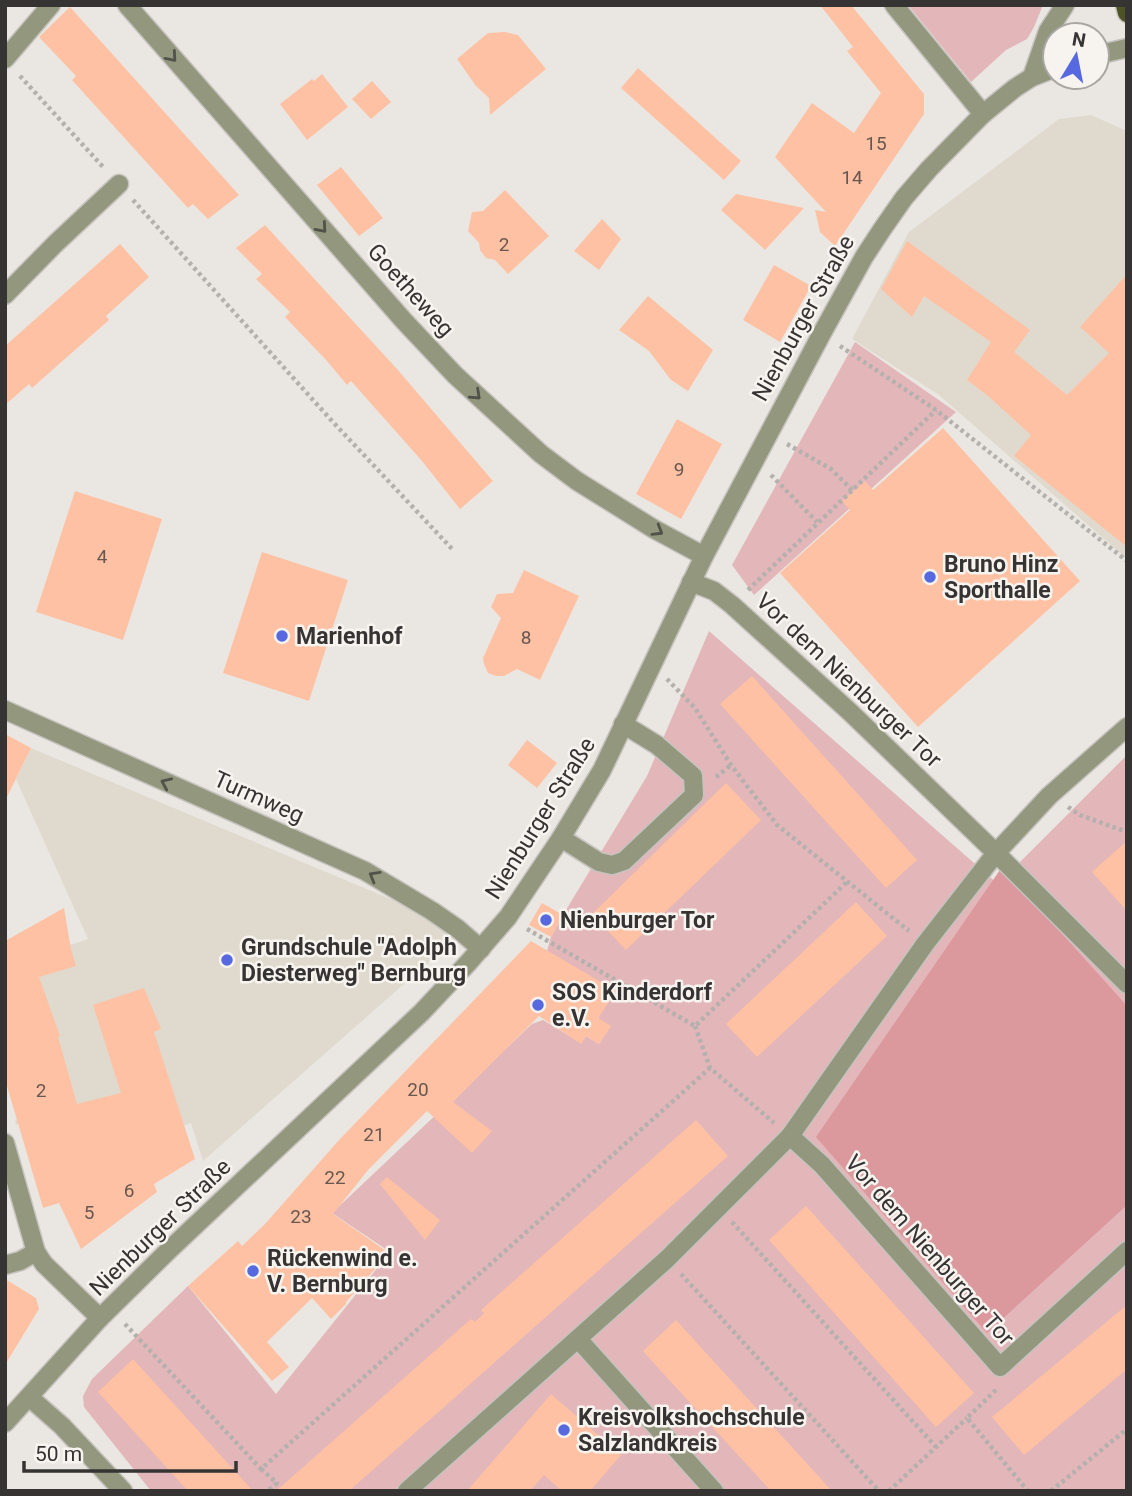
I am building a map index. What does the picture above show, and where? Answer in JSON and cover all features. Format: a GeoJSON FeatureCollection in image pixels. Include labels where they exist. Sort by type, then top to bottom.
{"type":"FeatureCollection","features":[{"type":"Feature","properties":{"kind":"main road"},"geometry":{"type":"LineString","coordinates":[[1125,5],[1127,13]]}},
{"type":"Feature","properties":{"kind":"street"},"geometry":{"type":"LineString","coordinates":[[10,64],[51,5]]}},
{"type":"Feature","properties":{"kind":"street","name":"Goetheweg"},"geometry":{"type":"LineString","coordinates":[[127,5],[404,321],[455,375],[541,454],[577,481],[704,556]]}},
{"type":"Feature","properties":{"kind":"street"},"geometry":{"type":"LineString","coordinates":[[894,5],[984,114]]}},
{"type":"Feature","properties":{"kind":"street"},"geometry":{"type":"LineString","coordinates":[[1032,77],[1048,31],[1065,5]]}},
{"type":"Feature","properties":{"kind":"street","name":"Nienburger Straße"},"geometry":{"type":"LineString","coordinates":[[5,1423],[105,1313],[422,1012],[508,917],[602,770],[704,556],[864,257],[904,198],[929,169],[1014,88],[1041,73]]}},
{"type":"Feature","properties":{"kind":"street"},"geometry":{"type":"LineString","coordinates":[[5,295],[119,184]]}},
{"type":"Feature","properties":{"kind":"street","name":"Vor dem Nienburger Tor"},"geometry":{"type":"LineString","coordinates":[[691,582],[714,592],[732,605],[850,712],[1127,984]]}},
{"type":"Feature","properties":{"kind":"street","name":"Turmweg"},"geometry":{"type":"LineString","coordinates":[[5,710],[365,871],[432,911],[481,949]]}},
{"type":"Feature","properties":{"kind":"street"},"geometry":{"type":"LineString","coordinates":[[561,838],[599,862],[612,865],[624,861],[694,795],[693,776],[657,745],[624,724]]}},
{"type":"Feature","properties":{"kind":"street"},"geometry":{"type":"LineString","coordinates":[[407,1491],[667,1259],[790,1136],[925,944],[996,853],[1049,796],[1127,727]]}},
{"type":"Feature","properties":{"kind":"street","name":"Vor dem Nienburger Tor"},"geometry":{"type":"LineString","coordinates":[[790,1136],[822,1165],[1000,1367],[1127,1251]]}},
{"type":"Feature","properties":{"kind":"street"},"geometry":{"type":"LineString","coordinates":[[5,1143],[36,1252],[44,1264],[105,1313]]}},
{"type":"Feature","properties":{"kind":"street"},"geometry":{"type":"LineString","coordinates":[[5,1265],[20,1261],[36,1252]]}},
{"type":"Feature","properties":{"kind":"street"},"geometry":{"type":"LineString","coordinates":[[579,1340],[714,1491]]}},
{"type":"Feature","properties":{"kind":"street"},"geometry":{"type":"LineString","coordinates":[[29,1397],[62,1426],[123,1491]]}},
{"type":"Feature","properties":{"kind":"path"},"geometry":{"type":"LineString","coordinates":[[10,64],[332,421],[454,551]]}},
{"type":"Feature","properties":{"kind":"path"},"geometry":{"type":"LineString","coordinates":[[821,335],[936,410],[1127,561]]}},
{"type":"Feature","properties":{"kind":"path"},"geometry":{"type":"LineString","coordinates":[[732,605],[936,410]]}},
{"type":"Feature","properties":{"kind":"path"},"geometry":{"type":"LineString","coordinates":[[801,452],[831,470],[852,490]]}},
{"type":"Feature","properties":{"kind":"path"},"geometry":{"type":"LineString","coordinates":[[755,458],[817,523]]}},
{"type":"Feature","properties":{"kind":"path"},"geometry":{"type":"LineString","coordinates":[[652,663],[695,708],[731,765],[777,825],[925,944]]}},
{"type":"Feature","properties":{"kind":"path"},"geometry":{"type":"LineString","coordinates":[[1049,796],[1080,815],[1127,832]]}},
{"type":"Feature","properties":{"kind":"path"},"geometry":{"type":"LineString","coordinates":[[695,1026],[848,881]]}},
{"type":"Feature","properties":{"kind":"path"},"geometry":{"type":"LineString","coordinates":[[508,917],[695,1026],[710,1068],[790,1136]]}},
{"type":"Feature","properties":{"kind":"path"},"geometry":{"type":"LineString","coordinates":[[261,1469],[710,1068]]}},
{"type":"Feature","properties":{"kind":"path"},"geometry":{"type":"LineString","coordinates":[[719,1208],[936,1447]]}},
{"type":"Feature","properties":{"kind":"path"},"geometry":{"type":"LineString","coordinates":[[667,1259],[878,1491]]}},
{"type":"Feature","properties":{"kind":"path"},"geometry":{"type":"LineString","coordinates":[[105,1313],[277,1483],[268,1491]]}},
{"type":"Feature","properties":{"kind":"path"},"geometry":{"type":"LineString","coordinates":[[889,1491],[996,1390],[1000,1367]]}},
{"type":"Feature","properties":{"kind":"path"},"geometry":{"type":"LineString","coordinates":[[967,1418],[1028,1491]]}},
{"type":"Feature","properties":{"kind":"path"},"geometry":{"type":"LineString","coordinates":[[1051,1491],[1127,1429]]}},
{"type":"Feature","properties":{"kind":"shaded area"},"geometry":{"type":"Polygon","coordinates":[[[908,5],[1043,5],[1027,39],[1006,50],[971,82],[908,5]]]}},
{"type":"Feature","properties":{"kind":"shaded area"},"geometry":{"type":"Polygon","coordinates":[[[1091,115],[1127,131],[1127,559],[939,395],[852,339],[909,232],[1059,119],[1091,115]]]}},
{"type":"Feature","properties":{"kind":"shaded area"},"geometry":{"type":"Polygon","coordinates":[[[855,342],[956,412],[754,595],[732,565],[855,342]]]}},
{"type":"Feature","properties":{"kind":"shaded area"},"geometry":{"type":"Polygon","coordinates":[[[709,631],[998,884],[1127,755],[1127,1491],[151,1491],[84,1407],[83,1396],[92,1379],[188,1286],[276,1394],[390,1252],[332,1213],[532,1024],[543,1020],[581,1043],[586,1036],[599,1044],[610,1027],[598,1018],[615,991],[547,951],[563,915],[647,776],[709,631]]]}},
{"type":"Feature","properties":{"kind":"shaded area","name":"Grundschule \"Adolph Diesterweg\" Bernburg"},"geometry":{"type":"Polygon","coordinates":[[[31,748],[419,911],[447,930],[446,942],[429,962],[203,1161],[191,1123],[109,1149],[16,1125],[17,1119],[5,1079],[27,959],[88,939],[16,779],[31,748]]]}},
{"type":"Feature","properties":{"kind":"shaded area"},"geometry":{"type":"Polygon","coordinates":[[[1002,867],[1127,1006],[1127,1205],[987,1333],[816,1137],[1002,867]]]}},
{"type":"Feature","properties":{"kind":"building"},"geometry":{"type":"Polygon","coordinates":[[[820,5],[851,5],[924,94],[924,114],[835,246],[820,232],[815,210],[826,212],[775,157],[812,103],[854,133],[881,93],[847,51],[853,47],[820,5]]]}},
{"type":"Feature","properties":{"kind":"building"},"geometry":{"type":"Polygon","coordinates":[[[70,7],[239,195],[208,219],[193,204],[188,208],[72,80],[76,76],[39,37],[70,7]]]}},
{"type":"Feature","properties":{"kind":"building"},"geometry":{"type":"Polygon","coordinates":[[[505,32],[518,35],[546,69],[490,115],[489,98],[476,86],[457,59],[488,33],[505,32]]]}},
{"type":"Feature","properties":{"kind":"building"},"geometry":{"type":"Polygon","coordinates":[[[638,68],[741,161],[724,180],[621,88],[638,68]]]}},
{"type":"Feature","properties":{"kind":"building"},"geometry":{"type":"Polygon","coordinates":[[[322,74],[348,107],[307,140],[280,104],[322,74]]]}},
{"type":"Feature","properties":{"kind":"building"},"geometry":{"type":"Polygon","coordinates":[[[372,81],[391,102],[371,119],[352,99],[372,81]]]}},
{"type":"Feature","properties":{"kind":"building"},"geometry":{"type":"Polygon","coordinates":[[[341,167],[383,218],[359,236],[317,185],[341,167]]]}},
{"type":"Feature","properties":{"kind":"building"},"geometry":{"type":"Polygon","coordinates":[[[505,190],[549,236],[508,274],[495,260],[486,258],[479,243],[468,231],[472,212],[483,211],[505,190]]]}},
{"type":"Feature","properties":{"kind":"building"},"geometry":{"type":"Polygon","coordinates":[[[736,194],[804,208],[765,250],[721,210],[736,194]]]}},
{"type":"Feature","properties":{"kind":"building"},"geometry":{"type":"Polygon","coordinates":[[[602,219],[621,239],[599,270],[574,251],[602,219]]]}},
{"type":"Feature","properties":{"kind":"building"},"geometry":{"type":"Polygon","coordinates":[[[265,225],[397,369],[493,481],[460,509],[422,461],[351,381],[347,385],[285,317],[290,312],[256,279],[262,274],[236,248],[265,225]]]}},
{"type":"Feature","properties":{"kind":"building"},"geometry":{"type":"Polygon","coordinates":[[[907,241],[1030,330],[1014,352],[1067,395],[1109,353],[1080,327],[1127,274],[1127,547],[1014,456],[1031,435],[967,380],[991,342],[924,296],[912,317],[881,289],[907,241]]]}},
{"type":"Feature","properties":{"kind":"building"},"geometry":{"type":"Polygon","coordinates":[[[120,244],[149,277],[106,316],[109,320],[32,388],[29,384],[5,405],[5,346],[120,244]]]}},
{"type":"Feature","properties":{"kind":"building"},"geometry":{"type":"Polygon","coordinates":[[[774,265],[811,286],[780,342],[743,320],[774,265]]]}},
{"type":"Feature","properties":{"kind":"building"},"geometry":{"type":"Polygon","coordinates":[[[648,296],[713,350],[688,391],[671,380],[649,351],[619,330],[648,296]]]}},
{"type":"Feature","properties":{"kind":"building"},"geometry":{"type":"Polygon","coordinates":[[[677,419],[722,444],[681,519],[636,494],[677,419]]]}},
{"type":"Feature","properties":{"kind":"building","name":"Bruno Hinz Sporthalle"},"geometry":{"type":"Polygon","coordinates":[[[943,428],[1080,581],[918,727],[780,573],[850,510],[842,501],[865,481],[873,490],[943,428]]]}},
{"type":"Feature","properties":{"kind":"building"},"geometry":{"type":"Polygon","coordinates":[[[75,491],[162,519],[123,640],[36,612],[75,491]]]}},
{"type":"Feature","properties":{"kind":"building","name":"Marienhof"},"geometry":{"type":"Polygon","coordinates":[[[262,552],[348,580],[309,701],[223,673],[262,552]]]}},
{"type":"Feature","properties":{"kind":"building"},"geometry":{"type":"Polygon","coordinates":[[[524,570],[579,596],[540,680],[517,669],[504,676],[488,673],[483,658],[501,618],[491,607],[497,594],[513,593],[524,570]]]}},
{"type":"Feature","properties":{"kind":"building"},"geometry":{"type":"Polygon","coordinates":[[[752,676],[917,860],[886,888],[720,704],[752,676]]]}},
{"type":"Feature","properties":{"kind":"building"},"geometry":{"type":"Polygon","coordinates":[[[5,734],[31,748],[5,801],[5,734]]]}},
{"type":"Feature","properties":{"kind":"building"},"geometry":{"type":"Polygon","coordinates":[[[527,740],[557,763],[537,788],[508,765],[527,740]]]}},
{"type":"Feature","properties":{"kind":"building"},"geometry":{"type":"Polygon","coordinates":[[[726,783],[761,820],[626,950],[592,914],[726,783]]]}},
{"type":"Feature","properties":{"kind":"building"},"geometry":{"type":"Polygon","coordinates":[[[1127,841],[1127,911],[1092,872],[1127,841]]]}},
{"type":"Feature","properties":{"kind":"building"},"geometry":{"type":"Polygon","coordinates":[[[856,902],[887,936],[757,1057],[726,1024],[856,902]]]}},
{"type":"Feature","properties":{"kind":"building","name":"Nienburger Tor"},"geometry":{"type":"Polygon","coordinates":[[[542,903],[563,915],[551,937],[529,925],[542,903]]]}},
{"type":"Feature","properties":{"kind":"building"},"geometry":{"type":"Polygon","coordinates":[[[64,908],[76,966],[39,977],[60,1036],[58,1037],[77,1104],[121,1093],[93,1005],[144,988],[161,1029],[154,1032],[195,1159],[154,1184],[157,1192],[81,1249],[59,1203],[43,1208],[5,1079],[5,941],[64,908]]]}},
{"type":"Feature","properties":{"kind":"building"},"geometry":{"type":"Polygon","coordinates":[[[531,941],[616,991],[598,1018],[611,1026],[599,1044],[586,1036],[581,1044],[539,1016],[453,1102],[492,1131],[472,1153],[427,1111],[368,1170],[333,1214],[389,1253],[331,1319],[312,1298],[267,1342],[289,1367],[272,1381],[188,1286],[238,1241],[242,1246],[265,1224],[339,1140],[531,941]]]}},
{"type":"Feature","properties":{"kind":"building"},"geometry":{"type":"Polygon","coordinates":[[[696,1120],[728,1156],[349,1491],[276,1491],[471,1319],[475,1322],[484,1313],[481,1310],[696,1120]]]}},
{"type":"Feature","properties":{"kind":"building"},"geometry":{"type":"Polygon","coordinates":[[[387,1177],[440,1220],[425,1240],[380,1184],[387,1177]]]}},
{"type":"Feature","properties":{"kind":"building"},"geometry":{"type":"Polygon","coordinates":[[[806,1206],[974,1393],[936,1427],[769,1240],[806,1206]]]}},
{"type":"Feature","properties":{"kind":"building"},"geometry":{"type":"Polygon","coordinates":[[[5,1279],[36,1298],[39,1309],[5,1365],[5,1279]]]}},
{"type":"Feature","properties":{"kind":"building"},"geometry":{"type":"Polygon","coordinates":[[[1127,1305],[1127,1369],[1024,1455],[992,1417],[1127,1305]]]}},
{"type":"Feature","properties":{"kind":"building"},"geometry":{"type":"Polygon","coordinates":[[[676,1320],[832,1491],[771,1491],[660,1370],[643,1351],[676,1320]]]}},
{"type":"Feature","properties":{"kind":"building"},"geometry":{"type":"Polygon","coordinates":[[[133,1359],[253,1491],[188,1491],[98,1392],[133,1359]]]}},
{"type":"Feature","properties":{"kind":"building"},"geometry":{"type":"Polygon","coordinates":[[[551,1394],[621,1455],[590,1491],[562,1491],[544,1475],[530,1491],[467,1491],[551,1394]]]}},
{"type":"Feature","properties":{"kind":"place","name":"Bruno Hinz Sporthalle"},"geometry":{"type":"Point","coordinates":[930,577]}},
{"type":"Feature","properties":{"kind":"place","name":"Marienhof"},"geometry":{"type":"Point","coordinates":[282,636]}},
{"type":"Feature","properties":{"kind":"place","name":"Nienburger Tor"},"geometry":{"type":"Point","coordinates":[546,920]}},
{"type":"Feature","properties":{"kind":"place","name":"Grundschule \"Adolph Diesterweg\" Bernburg"},"geometry":{"type":"Point","coordinates":[227,960]}},
{"type":"Feature","properties":{"kind":"place","name":"SOS Kinderdorf e.V."},"geometry":{"type":"Point","coordinates":[538,1005]}},
{"type":"Feature","properties":{"kind":"place","name":"Rückenwind e. V. Bernburg"},"geometry":{"type":"Point","coordinates":[253,1271]}},
{"type":"Feature","properties":{"kind":"place","name":"Kreisvolkshochschule Salzlandkreis"},"geometry":{"type":"Point","coordinates":[564,1430]}}]}
